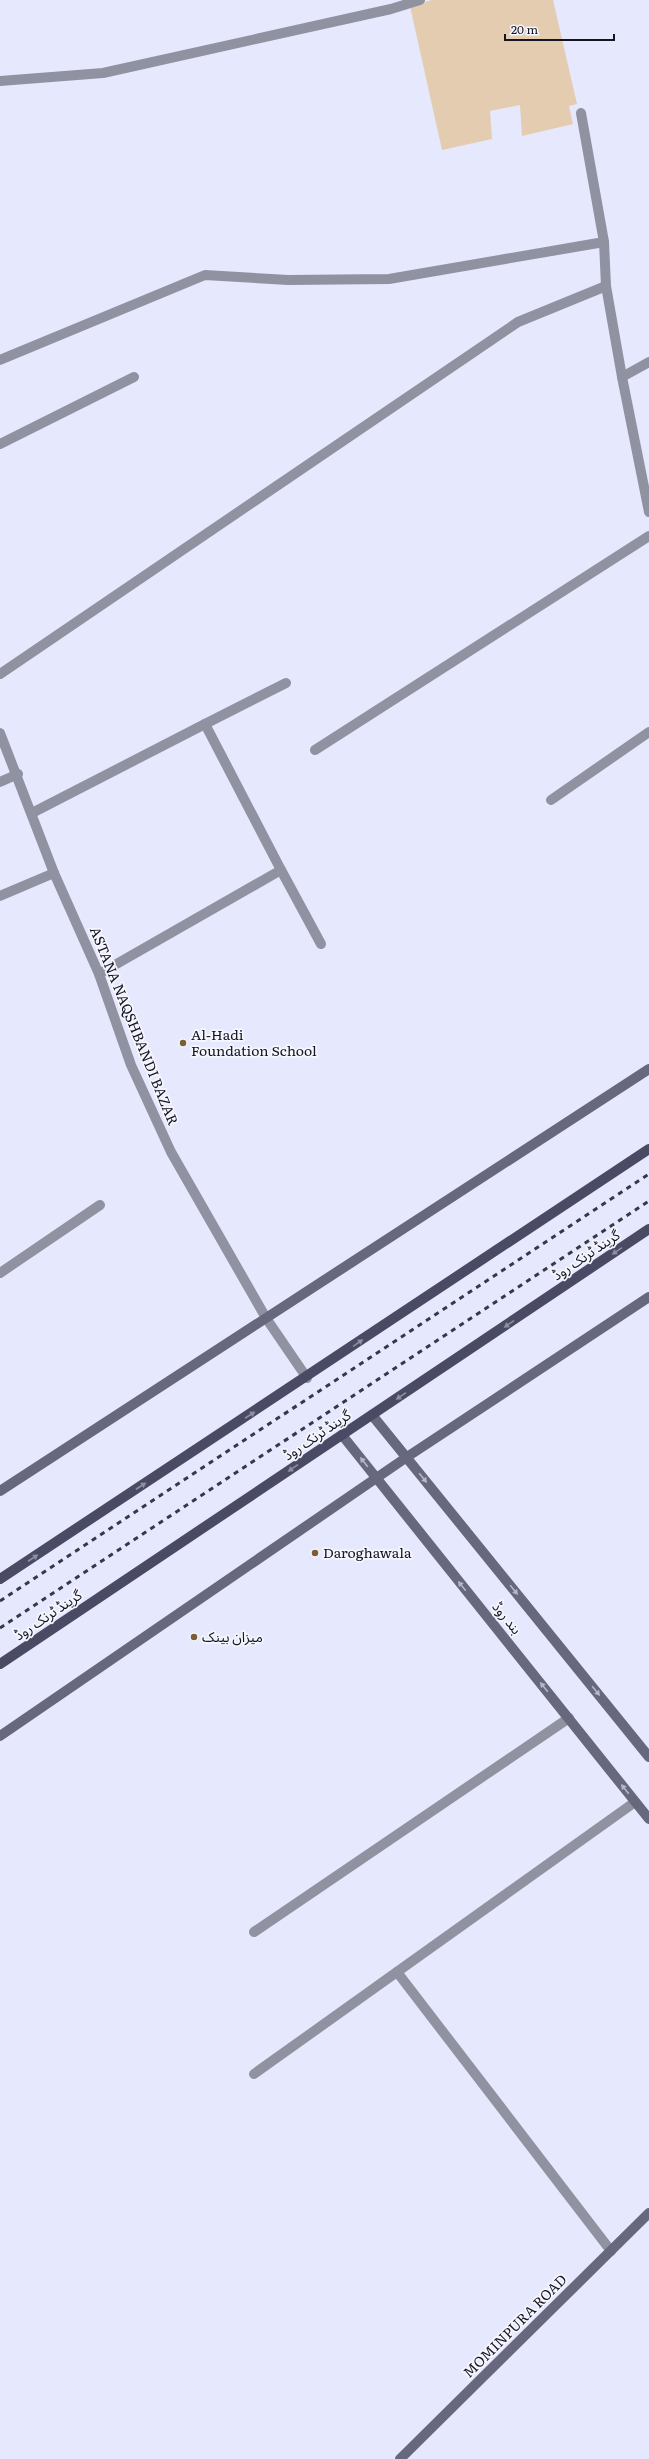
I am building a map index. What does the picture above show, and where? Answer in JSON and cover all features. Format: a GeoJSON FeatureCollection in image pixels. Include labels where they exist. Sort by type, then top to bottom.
{"type":"FeatureCollection","features":[{"type":"Feature","properties":{"kind":"main road"},"geometry":{"type":"LineString","coordinates":[[0,1579],[307,1378],[649,1149]]}},
{"type":"Feature","properties":{"kind":"main road","name":"گرینڈ ٹرنک روڈ"},"geometry":{"type":"LineString","coordinates":[[0,1664],[649,1229]]}},
{"type":"Feature","properties":{"kind":"street"},"geometry":{"type":"LineString","coordinates":[[0,80],[103,73],[391,9],[420,0]]}},
{"type":"Feature","properties":{"kind":"street"},"geometry":{"type":"LineString","coordinates":[[580,113],[604,242],[606,286],[622,377],[649,512]]}},
{"type":"Feature","properties":{"kind":"street"},"geometry":{"type":"LineString","coordinates":[[0,360],[205,275],[288,280],[389,279],[604,242]]}},
{"type":"Feature","properties":{"kind":"street"},"geometry":{"type":"LineString","coordinates":[[0,674],[518,322],[606,286]]}},
{"type":"Feature","properties":{"kind":"street"},"geometry":{"type":"LineString","coordinates":[[622,377],[649,362]]}},
{"type":"Feature","properties":{"kind":"street"},"geometry":{"type":"LineString","coordinates":[[0,444],[134,377]]}},
{"type":"Feature","properties":{"kind":"street"},"geometry":{"type":"LineString","coordinates":[[314,750],[649,536]]}},
{"type":"Feature","properties":{"kind":"street"},"geometry":{"type":"LineString","coordinates":[[32,813],[286,683]]}},
{"type":"Feature","properties":{"kind":"street"},"geometry":{"type":"LineString","coordinates":[[205,724],[321,944]]}},
{"type":"Feature","properties":{"kind":"street"},"geometry":{"type":"LineString","coordinates":[[552,800],[649,732]]}},
{"type":"Feature","properties":{"kind":"street","name":"ASTANA NAQSHBANDI BAZAR"},"geometry":{"type":"LineString","coordinates":[[0,733],[18,774],[54,873],[99,974],[131,1065],[171,1152],[266,1318],[307,1378]]}},
{"type":"Feature","properties":{"kind":"street"},"geometry":{"type":"LineString","coordinates":[[0,782],[18,774]]}},
{"type":"Feature","properties":{"kind":"street"},"geometry":{"type":"LineString","coordinates":[[99,974],[281,870]]}},
{"type":"Feature","properties":{"kind":"street"},"geometry":{"type":"LineString","coordinates":[[0,896],[54,873]]}},
{"type":"Feature","properties":{"kind":"street"},"geometry":{"type":"LineString","coordinates":[[0,1492],[649,1069]]}},
{"type":"Feature","properties":{"kind":"street"},"geometry":{"type":"LineString","coordinates":[[0,1273],[100,1204]]}},
{"type":"Feature","properties":{"kind":"street"},"geometry":{"type":"LineString","coordinates":[[0,1736],[377,1479],[406,1457],[649,1297]]}},
{"type":"Feature","properties":{"kind":"street","name":"بند روڈ"},"geometry":{"type":"LineString","coordinates":[[372,1415],[649,1757]]}},
{"type":"Feature","properties":{"kind":"street","name":"بند روڈ"},"geometry":{"type":"LineString","coordinates":[[342,1435],[649,1819]]}},
{"type":"Feature","properties":{"kind":"street"},"geometry":{"type":"LineString","coordinates":[[254,1932],[568,1718]]}},
{"type":"Feature","properties":{"kind":"street"},"geometry":{"type":"LineString","coordinates":[[254,2074],[635,1802]]}},
{"type":"Feature","properties":{"kind":"street"},"geometry":{"type":"LineString","coordinates":[[397,1972],[611,2251]]}},
{"type":"Feature","properties":{"kind":"street","name":"MOMINPURA ROAD"},"geometry":{"type":"LineString","coordinates":[[400,2459],[649,2213]]}},
{"type":"Feature","properties":{"kind":"shaded area"},"geometry":{"type":"Polygon","coordinates":[[[432,0],[553,0],[577,104],[569,106],[573,124],[522,136],[520,105],[490,111],[492,139],[442,150],[410,6],[432,0]]]}},
{"type":"Feature","properties":{"kind":"railway"},"geometry":{"type":"LineString","coordinates":[[0,1601],[649,1174]]}},
{"type":"Feature","properties":{"kind":"railway"},"geometry":{"type":"LineString","coordinates":[[0,1628],[649,1201]]}},
{"type":"Feature","properties":{"kind":"place","name":"Al-Hadi Foundation School"},"geometry":{"type":"Point","coordinates":[183,1043]}},
{"type":"Feature","properties":{"kind":"place","name":"Daroghawala"},"geometry":{"type":"Point","coordinates":[315,1553]}},
{"type":"Feature","properties":{"kind":"place","name":"میزان بینک"},"geometry":{"type":"Point","coordinates":[194,1637]}}]}
